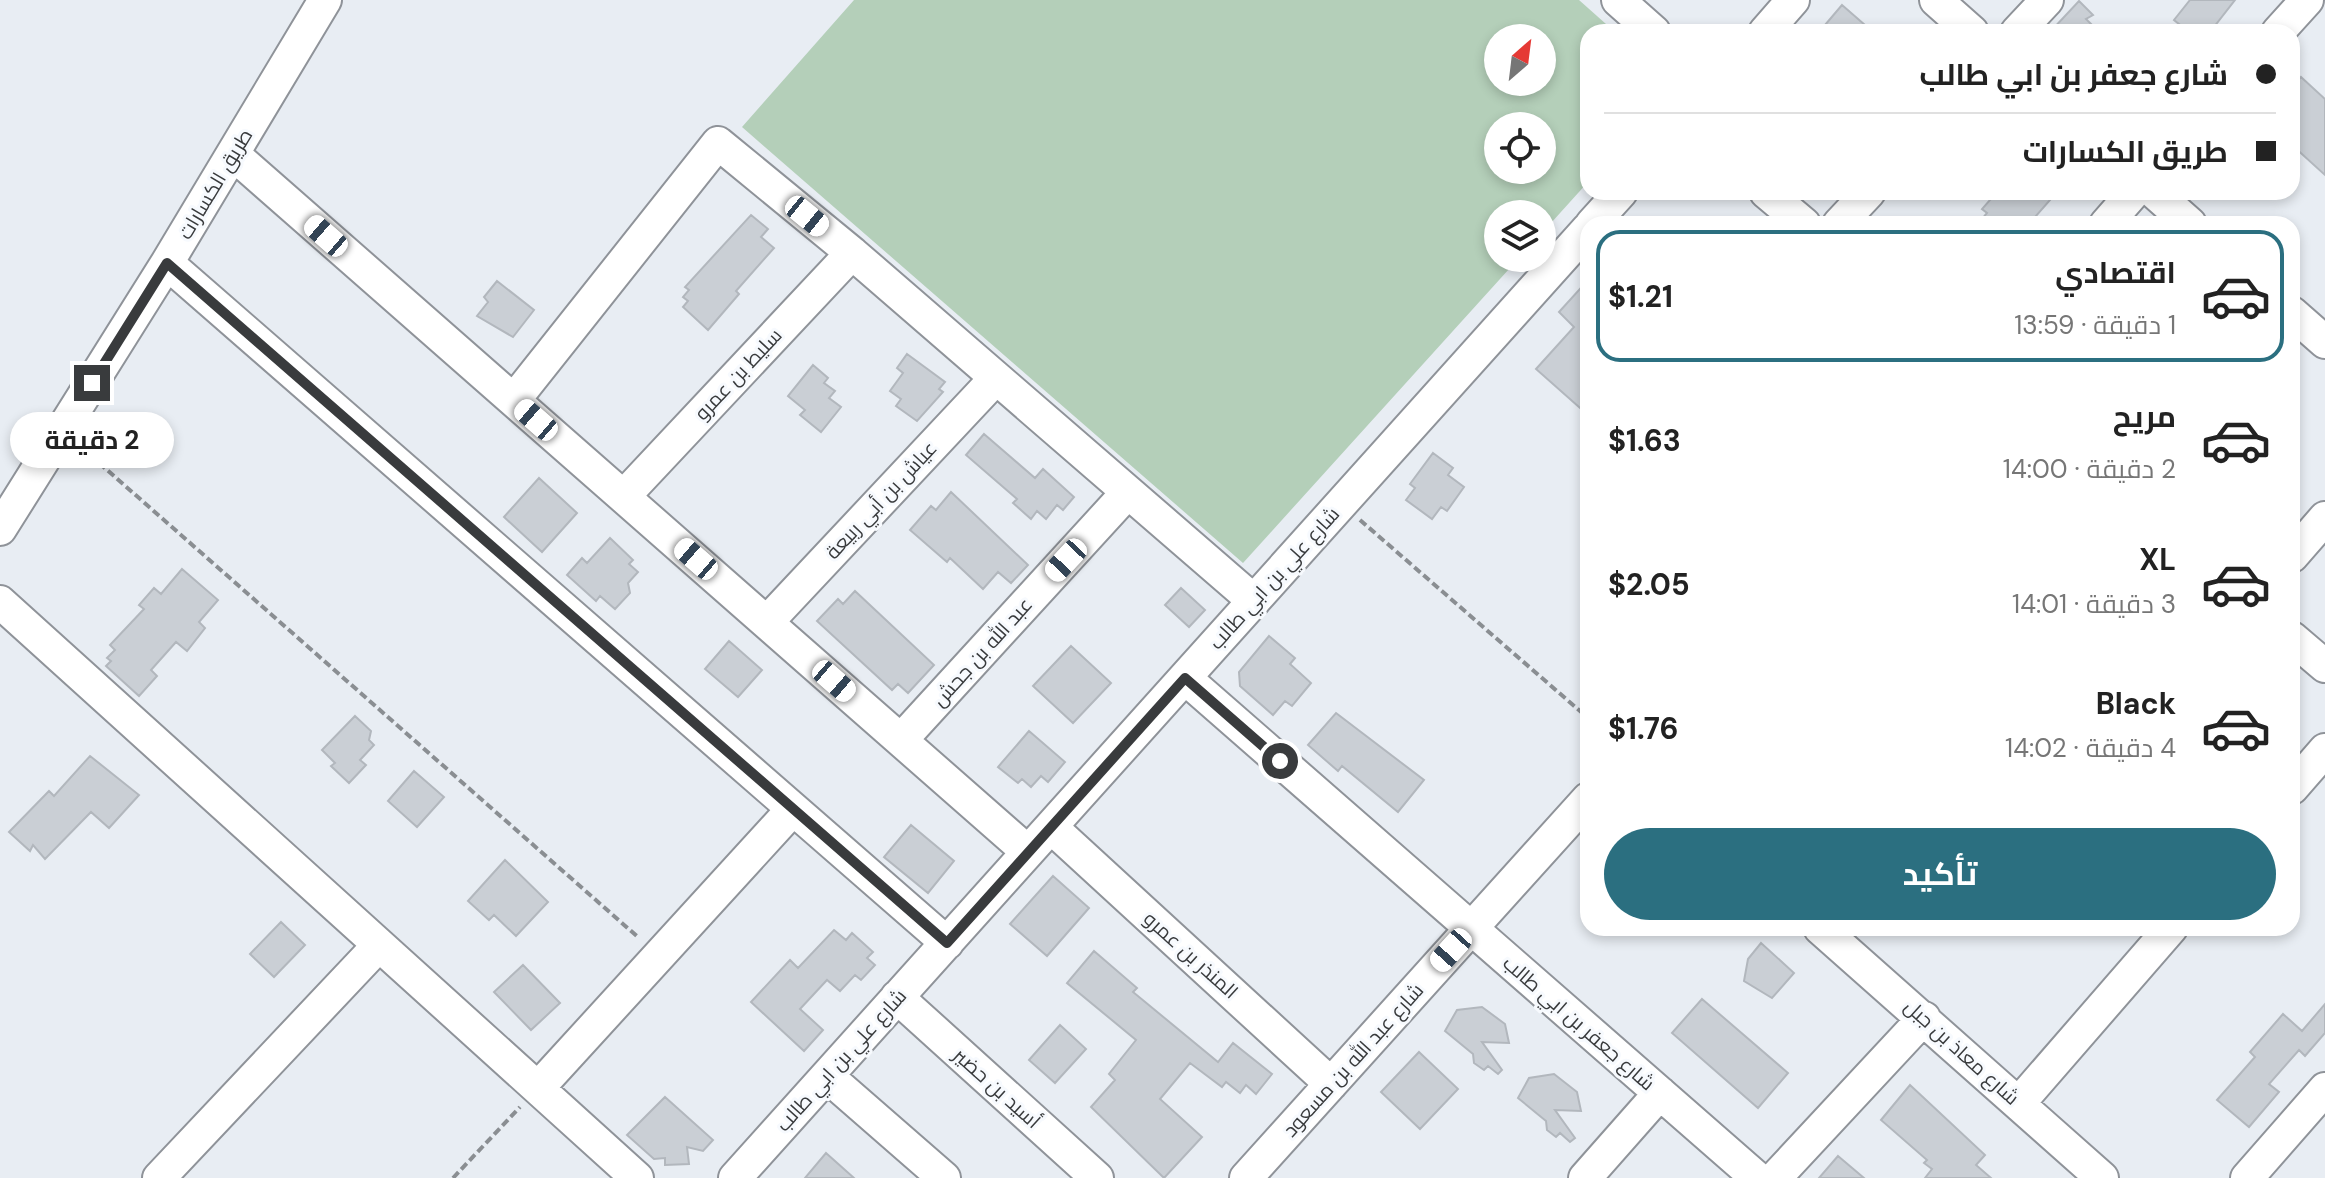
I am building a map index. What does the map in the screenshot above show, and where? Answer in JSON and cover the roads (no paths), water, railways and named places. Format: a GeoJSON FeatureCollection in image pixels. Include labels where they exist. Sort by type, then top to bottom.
{"type":"FeatureCollection","features":[{"type":"Feature","properties":{"kind":"street","name":"طريق الكسارات"},"geometry":{"type":"LineString","coordinates":[[0,529],[167,263],[325,0]]}},
{"type":"Feature","properties":{"kind":"street"},"geometry":{"type":"LineString","coordinates":[[1618,0],[1645,24]]}},
{"type":"Feature","properties":{"kind":"street"},"geometry":{"type":"LineString","coordinates":[[1772,24],[1793,0]]}},
{"type":"Feature","properties":{"kind":"street"},"geometry":{"type":"LineString","coordinates":[[1936,0],[1963,24]]}},
{"type":"Feature","properties":{"kind":"street"},"geometry":{"type":"LineString","coordinates":[[2024,24],[2047,0]]}},
{"type":"Feature","properties":{"kind":"street"},"geometry":{"type":"LineString","coordinates":[[2285,24],[2307,0]]}},
{"type":"Feature","properties":{"kind":"street"},"geometry":{"type":"LineString","coordinates":[[514,400],[718,143],[852,253],[1254,601]]}},
{"type":"Feature","properties":{"kind":"street"},"geometry":{"type":"LineString","coordinates":[[233,154],[1028,852]]}},
{"type":"Feature","properties":{"kind":"street"},"geometry":{"type":"LineString","coordinates":[[1599,216],[1614,200]]}},
{"type":"Feature","properties":{"kind":"street"},"geometry":{"type":"LineString","coordinates":[[1776,200],[1794,216]]}},
{"type":"Feature","properties":{"kind":"street"},"geometry":{"type":"LineString","coordinates":[[1846,216],[1862,200]]}},
{"type":"Feature","properties":{"kind":"street"},"geometry":{"type":"LineString","coordinates":[[2113,216],[2127,200]]}},
{"type":"Feature","properties":{"kind":"street"},"geometry":{"type":"LineString","coordinates":[[2163,200],[2181,216]]}},
{"type":"Feature","properties":{"kind":"street","name":"شارع علي بن ابي طالب"},"geometry":{"type":"LineString","coordinates":[[735,1178],[1580,238]]}},
{"type":"Feature","properties":{"kind":"street","name":"سليط بن عمرو"},"geometry":{"type":"LineString","coordinates":[[624,496],[852,253]]}},
{"type":"Feature","properties":{"kind":"street"},"geometry":{"type":"LineString","coordinates":[[167,263],[947,943]]}},
{"type":"Feature","properties":{"kind":"street"},"geometry":{"type":"LineString","coordinates":[[2300,320],[2325,342]]}},
{"type":"Feature","properties":{"kind":"street","name":"عياش بن أبي ربيعة"},"geometry":{"type":"LineString","coordinates":[[767,622],[996,378]]}},
{"type":"Feature","properties":{"kind":"street","name":"عبد الله بن جحش"},"geometry":{"type":"LineString","coordinates":[[901,740],[1128,492]]}},
{"type":"Feature","properties":{"kind":"street"},"geometry":{"type":"LineString","coordinates":[[2300,547],[2325,518]]}},
{"type":"Feature","properties":{"kind":"street"},"geometry":{"type":"LineString","coordinates":[[0,602],[637,1178]]}},
{"type":"Feature","properties":{"kind":"street"},"geometry":{"type":"LineString","coordinates":[[2300,645],[2325,666]]}},
{"type":"Feature","properties":{"kind":"street","name":"شارع جعفر بن ابي طالب"},"geometry":{"type":"LineString","coordinates":[[1185,678],[1757,1178]]}},
{"type":"Feature","properties":{"kind":"street"},"geometry":{"type":"LineString","coordinates":[[2300,779],[2325,750]]}},
{"type":"Feature","properties":{"kind":"street","name":"شارع عبد الله بن مسعود"},"geometry":{"type":"LineString","coordinates":[[1246,1178],[1580,808]]}},
{"type":"Feature","properties":{"kind":"street"},"geometry":{"type":"LineString","coordinates":[[538,1088],[793,809]]}},
{"type":"Feature","properties":{"kind":"street","name":"المنذر بن عمرو"},"geometry":{"type":"LineString","coordinates":[[1051,827],[1331,1084]]}},
{"type":"Feature","properties":{"kind":"street","name":"شارع معاذ بن جبل"},"geometry":{"type":"LineString","coordinates":[[1829,936],[2102,1178]]}},
{"type":"Feature","properties":{"kind":"street"},"geometry":{"type":"LineString","coordinates":[[2019,1103],[2155,936]]}},
{"type":"Feature","properties":{"kind":"street"},"geometry":{"type":"LineString","coordinates":[[159,1178],[379,945]]}},
{"type":"Feature","properties":{"kind":"street","name":"أسيد بن حضير"},"geometry":{"type":"LineString","coordinates":[[897,997],[1097,1178]]}},
{"type":"Feature","properties":{"kind":"street"},"geometry":{"type":"LineString","coordinates":[[1775,1178],[1924,1018]]}},
{"type":"Feature","properties":{"kind":"street"},"geometry":{"type":"LineString","coordinates":[[827,1076],[944,1178]]}},
{"type":"Feature","properties":{"kind":"street"},"geometry":{"type":"LineString","coordinates":[[2247,1178],[2325,1089]]}},
{"type":"Feature","properties":{"kind":"street"},"geometry":{"type":"LineString","coordinates":[[1585,1178],[1660,1093]]}}]}
